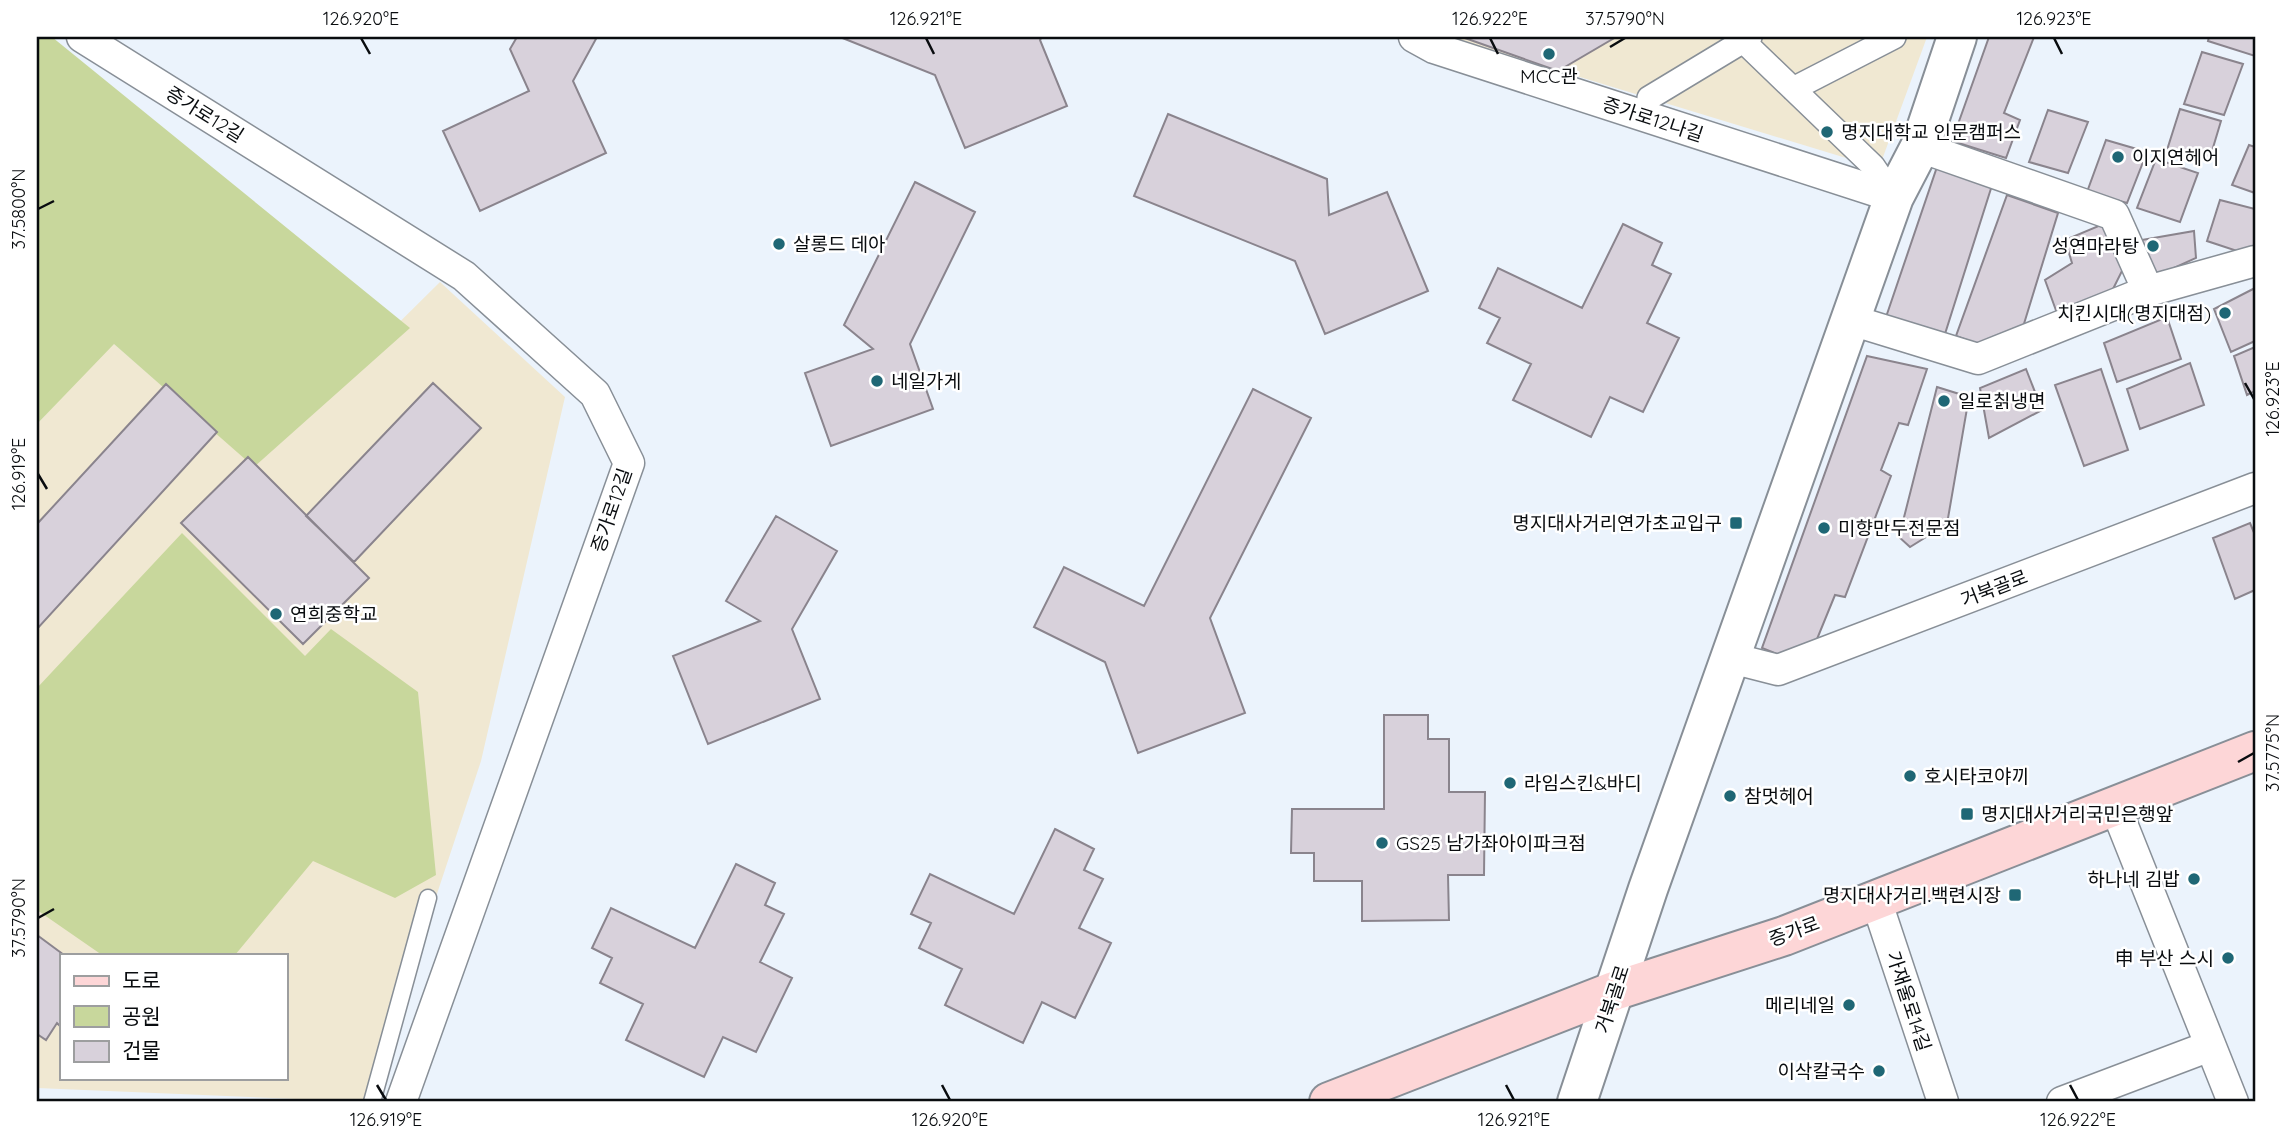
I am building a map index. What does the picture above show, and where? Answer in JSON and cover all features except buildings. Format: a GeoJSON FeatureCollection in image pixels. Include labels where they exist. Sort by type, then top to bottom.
{"type":"FeatureCollection","features":[{"type":"Feature","properties":{"kind":"main road","name":"증가로"},"geometry":{"type":"LineString","coordinates":[[1329,1102],[1614,991],[1784,936],[2255,751]]}},
{"type":"Feature","properties":{"kind":"street","name":"증가로12길"},"geometry":{"type":"LineString","coordinates":[[82,37],[464,276],[595,394],[629,463],[401,1102]]}},
{"type":"Feature","properties":{"kind":"street","name":"증가로12나길"},"geometry":{"type":"LineString","coordinates":[[1414,37],[1434,48],[1894,197]]}},
{"type":"Feature","properties":{"kind":"street"},"geometry":{"type":"LineString","coordinates":[[1793,89],[1894,37]]}},
{"type":"Feature","properties":{"kind":"street","name":"거북골로"},"geometry":{"type":"LineString","coordinates":[[1577,1102],[1648,889],[1894,197],[1920,147],[1957,37]]}},
{"type":"Feature","properties":{"kind":"street"},"geometry":{"type":"LineString","coordinates":[[1649,98],[1744,38],[1873,166],[1894,197]]}},
{"type":"Feature","properties":{"kind":"street"},"geometry":{"type":"LineString","coordinates":[[1920,147],[2114,215],[2148,291]]}},
{"type":"Feature","properties":{"kind":"street"},"geometry":{"type":"LineString","coordinates":[[1851,320],[1979,359],[2148,291],[2255,261]]}},
{"type":"Feature","properties":{"kind":"street","name":"거북골로"},"geometry":{"type":"LineString","coordinates":[[1731,657],[1777,670],[2255,488]]}},
{"type":"Feature","properties":{"kind":"street"},"geometry":{"type":"LineString","coordinates":[[2115,806],[2233,1102]]}},
{"type":"Feature","properties":{"kind":"street","name":"가재울로14길"},"geometry":{"type":"LineString","coordinates":[[1876,900],[1942,1102]]}},
{"type":"Feature","properties":{"kind":"street"},"geometry":{"type":"LineString","coordinates":[[2075,1100],[2210,1046]]}},
{"type":"Feature","properties":{"kind":"lane"},"geometry":{"type":"LineString","coordinates":[[372,1102],[428,898]]}},
{"type":"Feature","properties":{"kind":"shaded area","name":"명지대학교 인문캠퍼스"},"geometry":{"type":"Polygon","coordinates":[[[1448,37],[1927,37],[1879,168],[1448,37]]]}},
{"type":"Feature","properties":{"kind":"shaded area","name":"연희중학교"},"geometry":{"type":"Polygon","coordinates":[[[440,282],[565,397],[481,761],[368,1102],[37,1088],[37,424],[113,343],[254,466],[440,282]]]}},
{"type":"Feature","properties":{"kind":"green space"},"geometry":{"type":"Polygon","coordinates":[[[37,37],[52,37],[410,328],[254,467],[114,344],[37,424],[37,37]]]}},
{"type":"Feature","properties":{"kind":"green space"},"geometry":{"type":"Polygon","coordinates":[[[182,533],[305,656],[331,629],[418,692],[436,875],[395,898],[313,861],[236,954],[101,954],[37,910],[37,688],[182,533]]]}},
{"type":"Feature","properties":{"kind":"place","name":"MCC관"},"geometry":{"type":"Point","coordinates":[1549,54]}},
{"type":"Feature","properties":{"kind":"place","name":"명지대학교 인문캠퍼스"},"geometry":{"type":"Point","coordinates":[1827,132]}},
{"type":"Feature","properties":{"kind":"place","name":"이지연헤어"},"geometry":{"type":"Point","coordinates":[2118,157]}},
{"type":"Feature","properties":{"kind":"place","name":"살롱드 데아"},"geometry":{"type":"Point","coordinates":[779,244]}},
{"type":"Feature","properties":{"kind":"place","name":"성연마라탕"},"geometry":{"type":"Point","coordinates":[2153,246]}},
{"type":"Feature","properties":{"kind":"place","name":"치킨시대(명지대점)"},"geometry":{"type":"Point","coordinates":[2225,313]}},
{"type":"Feature","properties":{"kind":"place","name":"네일가게"},"geometry":{"type":"Point","coordinates":[877,381]}},
{"type":"Feature","properties":{"kind":"place","name":"일로칡냉면"},"geometry":{"type":"Point","coordinates":[1944,401]}},
{"type":"Feature","properties":{"kind":"place","name":"명지대사거리연가초교입구"},"geometry":{"type":"Point","coordinates":[1736,523]}},
{"type":"Feature","properties":{"kind":"place","name":"미향만두전문점"},"geometry":{"type":"Point","coordinates":[1824,528]}},
{"type":"Feature","properties":{"kind":"place","name":"연희중학교"},"geometry":{"type":"Point","coordinates":[276,614]}},
{"type":"Feature","properties":{"kind":"place","name":"호시타코야끼"},"geometry":{"type":"Point","coordinates":[1910,776]}},
{"type":"Feature","properties":{"kind":"place","name":"라임스킨&바디"},"geometry":{"type":"Point","coordinates":[1510,783]}},
{"type":"Feature","properties":{"kind":"place","name":"참멋헤어"},"geometry":{"type":"Point","coordinates":[1730,796]}},
{"type":"Feature","properties":{"kind":"place","name":"명지대사거리국민은행앞"},"geometry":{"type":"Point","coordinates":[1967,814]}},
{"type":"Feature","properties":{"kind":"place","name":"GS25 남가좌아이파크점"},"geometry":{"type":"Point","coordinates":[1382,843]}},
{"type":"Feature","properties":{"kind":"place","name":"하나네 김밥"},"geometry":{"type":"Point","coordinates":[2194,879]}},
{"type":"Feature","properties":{"kind":"place","name":"명지대사거리.백련시장"},"geometry":{"type":"Point","coordinates":[2015,895]}},
{"type":"Feature","properties":{"kind":"place","name":"申 부산 스시"},"geometry":{"type":"Point","coordinates":[2228,958]}},
{"type":"Feature","properties":{"kind":"place","name":"메리네일"},"geometry":{"type":"Point","coordinates":[1849,1005]}},
{"type":"Feature","properties":{"kind":"place","name":"이삭칼국수"},"geometry":{"type":"Point","coordinates":[1879,1071]}}]}
